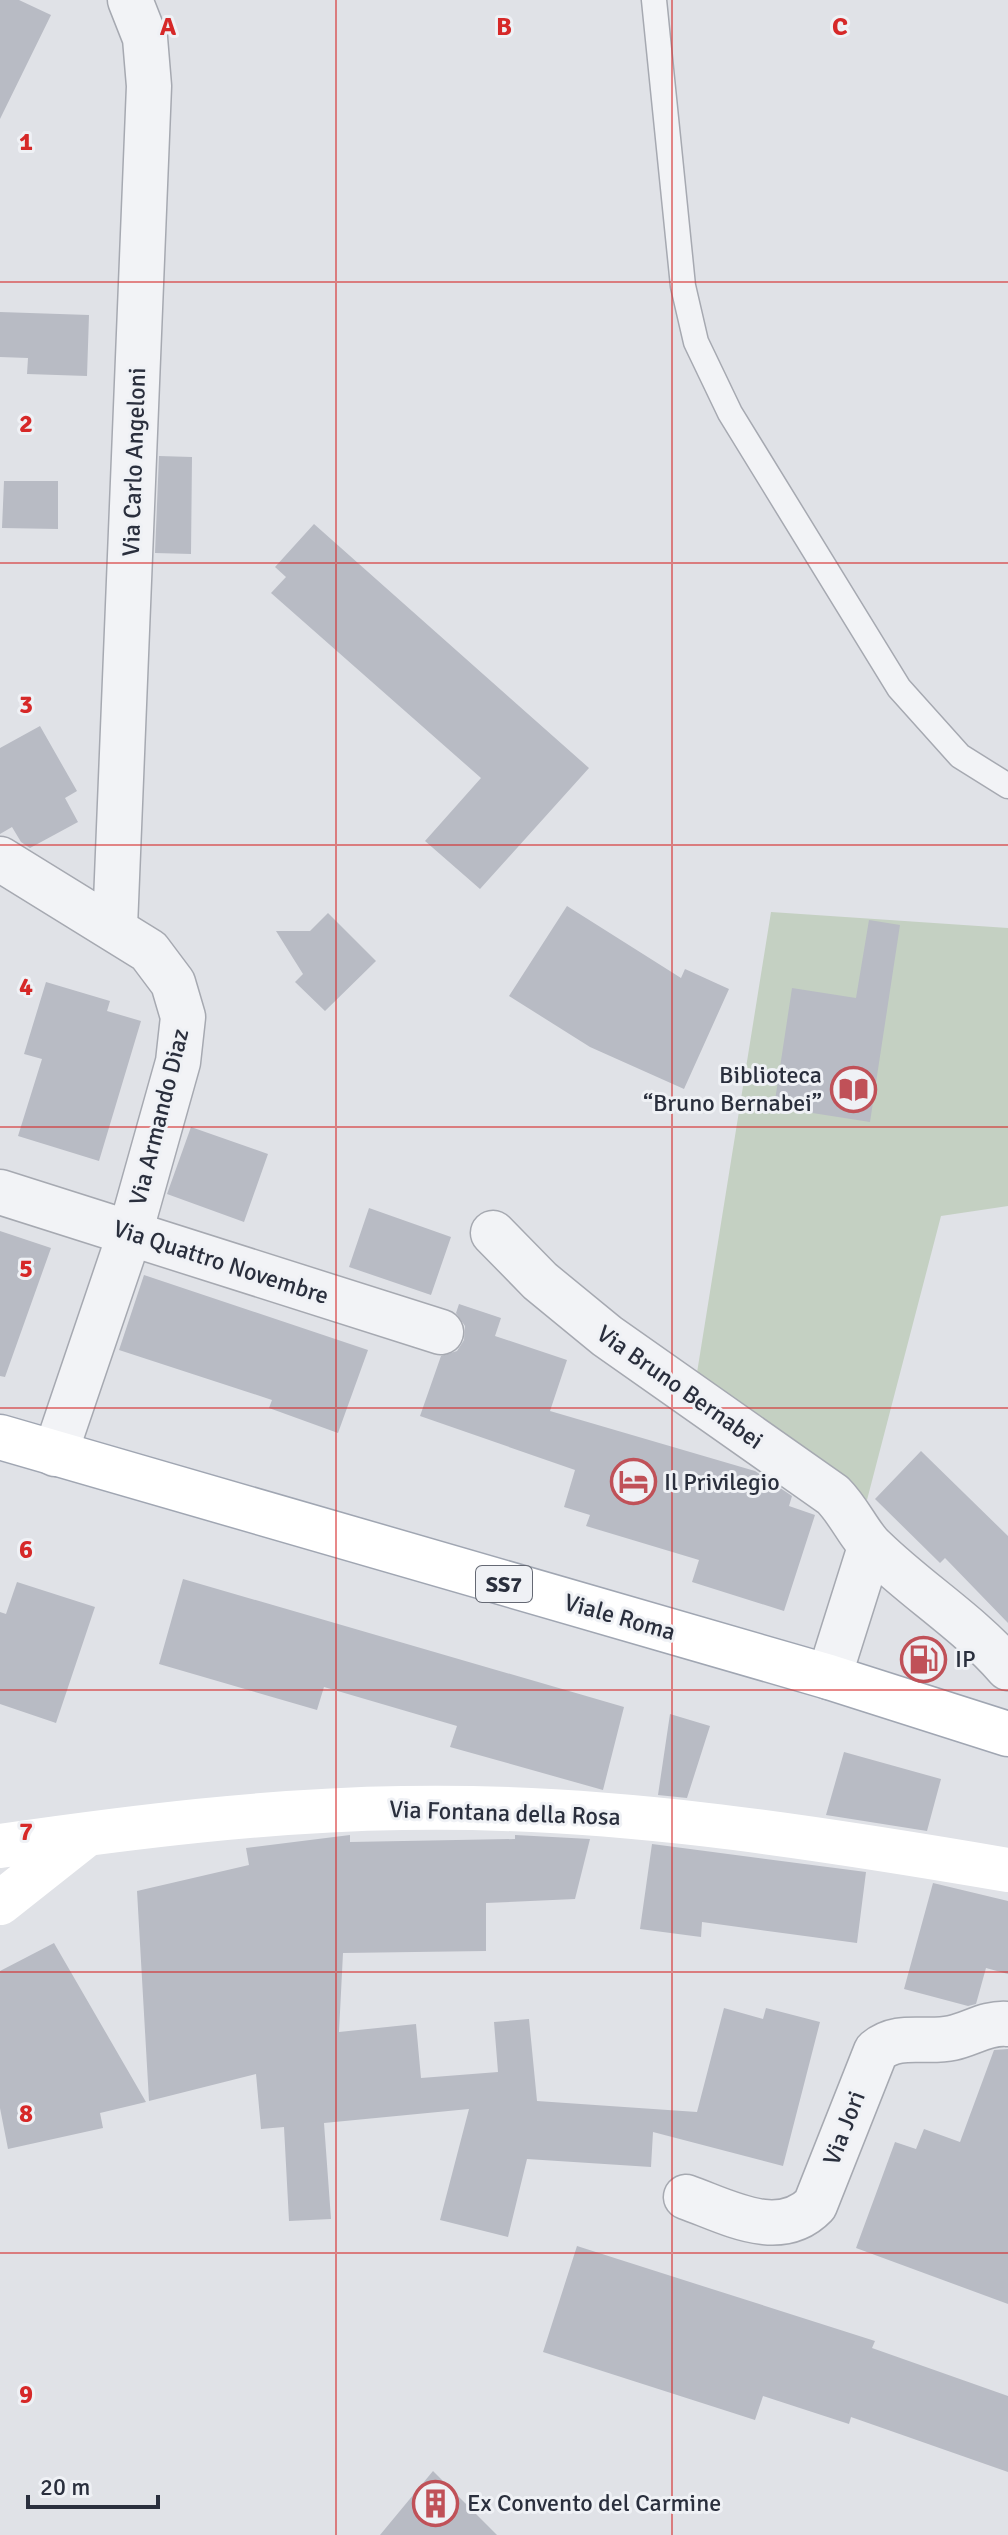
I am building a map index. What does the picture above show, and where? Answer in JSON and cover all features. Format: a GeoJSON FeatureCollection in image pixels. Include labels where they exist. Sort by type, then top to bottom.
{"type":"FeatureCollection","features":[{"type":"Feature","properties":{"kind":"main road","name":"Viale Roma"},"geometry":{"type":"LineString","coordinates":[[0,1437],[829,1677],[1008,1734]]}},
{"type":"Feature","properties":{"kind":"main road","name":"Via Fontana della Rosa"},"geometry":{"type":"LineString","coordinates":[[0,1846],[357,1810],[528,1811],[682,1822],[1008,1870]]}},
{"type":"Feature","properties":{"kind":"main road"},"geometry":{"type":"LineString","coordinates":[[0,1903],[87,1835]]}},
{"type":"Feature","properties":{"kind":"street","name":"Via Carlo Angeloni"},"geometry":{"type":"LineString","coordinates":[[115,927],[149,86],[145,38],[130,0]]}},
{"type":"Feature","properties":{"kind":"street","name":"Via Armando Diaz"},"geometry":{"type":"LineString","coordinates":[[0,859],[115,927],[149,951],[161,964],[177,992],[183,1017],[178,1062],[130,1233],[55,1454]]}},
{"type":"Feature","properties":{"kind":"street","name":"Via Quattro Novembre"},"geometry":{"type":"LineString","coordinates":[[0,1192],[441,1332]]}},
{"type":"Feature","properties":{"kind":"street","name":"Via Bruno Bernabei"},"geometry":{"type":"LineString","coordinates":[[493,1233],[540,1281],[607,1336],[833,1495],[856,1520],[870,1547],[960,1622],[1008,1668]]}},
{"type":"Feature","properties":{"kind":"street"},"geometry":{"type":"LineString","coordinates":[[829,1677],[870,1547]]}},
{"type":"Feature","properties":{"kind":"street","name":"Via Jori"},"geometry":{"type":"LineString","coordinates":[[686,2197],[756,2221],[774,2224],[798,2218],[815,2205],[876,2051],[895,2040],[940,2040],[989,2025],[1008,2024]]}},
{"type":"Feature","properties":{"kind":"lane"},"geometry":{"type":"LineString","coordinates":[[654,0],[683,286],[706,369],[899,688],[960,756],[1008,786]]}},
{"type":"Feature","properties":{"kind":"green space"},"geometry":{"type":"Polygon","coordinates":[[[771,912],[1008,928],[1008,1206],[941,1216],[867,1500],[696,1379],[771,912]]]}},
{"type":"Feature","properties":{"kind":"building"},"geometry":{"type":"Polygon","coordinates":[[[0,0],[19,0],[51,15],[0,119],[0,0]]]}},
{"type":"Feature","properties":{"kind":"building"},"geometry":{"type":"Polygon","coordinates":[[[0,312],[89,315],[87,376],[27,374],[28,358],[0,357],[0,312]]]}},
{"type":"Feature","properties":{"kind":"building"},"geometry":{"type":"Polygon","coordinates":[[[159,456],[192,457],[191,554],[155,553],[159,456]]]}},
{"type":"Feature","properties":{"kind":"building"},"geometry":{"type":"Polygon","coordinates":[[[4,481],[58,481],[58,529],[2,528],[4,481]]]}},
{"type":"Feature","properties":{"kind":"building"},"geometry":{"type":"Polygon","coordinates":[[[314,524],[589,768],[480,889],[425,841],[481,778],[271,593],[286,577],[275,567],[314,524]]]}},
{"type":"Feature","properties":{"kind":"building"},"geometry":{"type":"Polygon","coordinates":[[[40,726],[77,791],[65,798],[78,822],[30,848],[21,842],[12,827],[0,834],[0,748],[40,726]]]}},
{"type":"Feature","properties":{"kind":"building"},"geometry":{"type":"Polygon","coordinates":[[[567,906],[681,978],[685,969],[729,989],[684,1089],[590,1047],[509,996],[567,906]]]}},
{"type":"Feature","properties":{"kind":"building"},"geometry":{"type":"Polygon","coordinates":[[[328,913],[376,961],[325,1011],[295,982],[303,974],[276,931],[310,931],[328,913]]]}},
{"type":"Feature","properties":{"kind":"building"},"geometry":{"type":"Polygon","coordinates":[[[869,920],[900,925],[870,1122],[774,1107],[792,988],[856,998],[869,920]]]}},
{"type":"Feature","properties":{"kind":"building"},"geometry":{"type":"Polygon","coordinates":[[[46,982],[110,1001],[107,1011],[141,1021],[99,1161],[18,1136],[42,1059],[24,1054],[46,982]]]}},
{"type":"Feature","properties":{"kind":"building"},"geometry":{"type":"Polygon","coordinates":[[[191,1127],[268,1154],[244,1222],[167,1194],[191,1127]]]}},
{"type":"Feature","properties":{"kind":"building"},"geometry":{"type":"Polygon","coordinates":[[[369,1208],[451,1237],[431,1295],[349,1267],[369,1208]]]}},
{"type":"Feature","properties":{"kind":"building"},"geometry":{"type":"Polygon","coordinates":[[[0,1231],[51,1248],[5,1377],[0,1376],[0,1231]]]}},
{"type":"Feature","properties":{"kind":"building"},"geometry":{"type":"Polygon","coordinates":[[[144,1275],[368,1350],[338,1433],[269,1408],[272,1400],[119,1350],[144,1275]]]}},
{"type":"Feature","properties":{"kind":"building"},"geometry":{"type":"Polygon","coordinates":[[[459,1304],[501,1318],[495,1336],[567,1360],[550,1411],[755,1471],[792,1496],[789,1506],[815,1515],[784,1611],[692,1582],[699,1560],[586,1526],[590,1515],[564,1507],[575,1470],[420,1416],[441,1356],[457,1351],[464,1340],[465,1326],[456,1313],[459,1304]]]}},
{"type":"Feature","properties":{"kind":"building"},"geometry":{"type":"Polygon","coordinates":[[[921,1451],[1008,1536],[1008,1623],[945,1558],[940,1563],[875,1499],[921,1451]]]}},
{"type":"Feature","properties":{"kind":"building"},"geometry":{"type":"Polygon","coordinates":[[[183,1579],[624,1707],[603,1790],[450,1747],[457,1726],[324,1687],[317,1710],[159,1664],[183,1579]]]}},
{"type":"Feature","properties":{"kind":"building"},"geometry":{"type":"Polygon","coordinates":[[[17,1582],[95,1607],[56,1723],[0,1704],[0,1612],[6,1614],[17,1582]]]}},
{"type":"Feature","properties":{"kind":"building"},"geometry":{"type":"Polygon","coordinates":[[[670,1714],[710,1726],[687,1798],[658,1795],[670,1714]]]}},
{"type":"Feature","properties":{"kind":"building"},"geometry":{"type":"Polygon","coordinates":[[[844,1752],[941,1779],[927,1831],[826,1815],[844,1752]]]}},
{"type":"Feature","properties":{"kind":"building"},"geometry":{"type":"Polygon","coordinates":[[[350,1835],[350,1842],[515,1839],[515,1835],[590,1839],[575,1899],[486,1903],[486,1951],[343,1953],[339,2032],[416,2024],[421,2078],[498,2072],[494,2022],[529,2019],[537,2101],[697,2112],[724,2008],[763,2019],[766,2008],[820,2022],[783,2166],[653,2132],[651,2167],[527,2159],[508,2237],[440,2220],[469,2109],[324,2123],[331,2219],[289,2221],[284,2127],[261,2129],[256,2074],[149,2101],[137,1891],[249,1865],[246,1848],[350,1835]]]}},
{"type":"Feature","properties":{"kind":"building"},"geometry":{"type":"Polygon","coordinates":[[[652,1844],[866,1872],[857,1943],[702,1922],[701,1937],[640,1929],[652,1844]]]}},
{"type":"Feature","properties":{"kind":"building"},"geometry":{"type":"Polygon","coordinates":[[[933,1883],[1008,1901],[1008,1974],[986,1968],[976,2004],[968,2006],[904,1989],[933,1883]]]}},
{"type":"Feature","properties":{"kind":"building"},"geometry":{"type":"Polygon","coordinates":[[[54,1943],[146,2102],[100,2113],[103,2128],[8,2149],[0,2108],[0,1971],[54,1943]]]}},
{"type":"Feature","properties":{"kind":"building"},"geometry":{"type":"Polygon","coordinates":[[[1008,2049],[1008,2304],[856,2248],[895,2142],[916,2149],[924,2129],[960,2142],[994,2050],[1008,2049]]]}},
{"type":"Feature","properties":{"kind":"building"},"geometry":{"type":"Polygon","coordinates":[[[577,2246],[875,2341],[872,2348],[1008,2396],[1008,2472],[851,2417],[849,2424],[763,2396],[755,2420],[543,2352],[577,2246]]]}},
{"type":"Feature","properties":{"kind":"building","name":"Ex Convento del Carmine"},"geometry":{"type":"Polygon","coordinates":[[[433,2471],[497,2535],[380,2535],[433,2471]]]}},
{"type":"Feature","properties":{"kind":"place","name":"Biblioteca “Bruno Bernabei”"},"geometry":{"type":"Point","coordinates":[853,1089]}},
{"type":"Feature","properties":{"kind":"place","name":"Il Privilegio"},"geometry":{"type":"Point","coordinates":[633,1482]}},
{"type":"Feature","properties":{"kind":"place","name":"IP"},"geometry":{"type":"Point","coordinates":[924,1659]}},
{"type":"Feature","properties":{"kind":"place","name":"Ex Convento del Carmine"},"geometry":{"type":"Point","coordinates":[436,2503]}}]}
